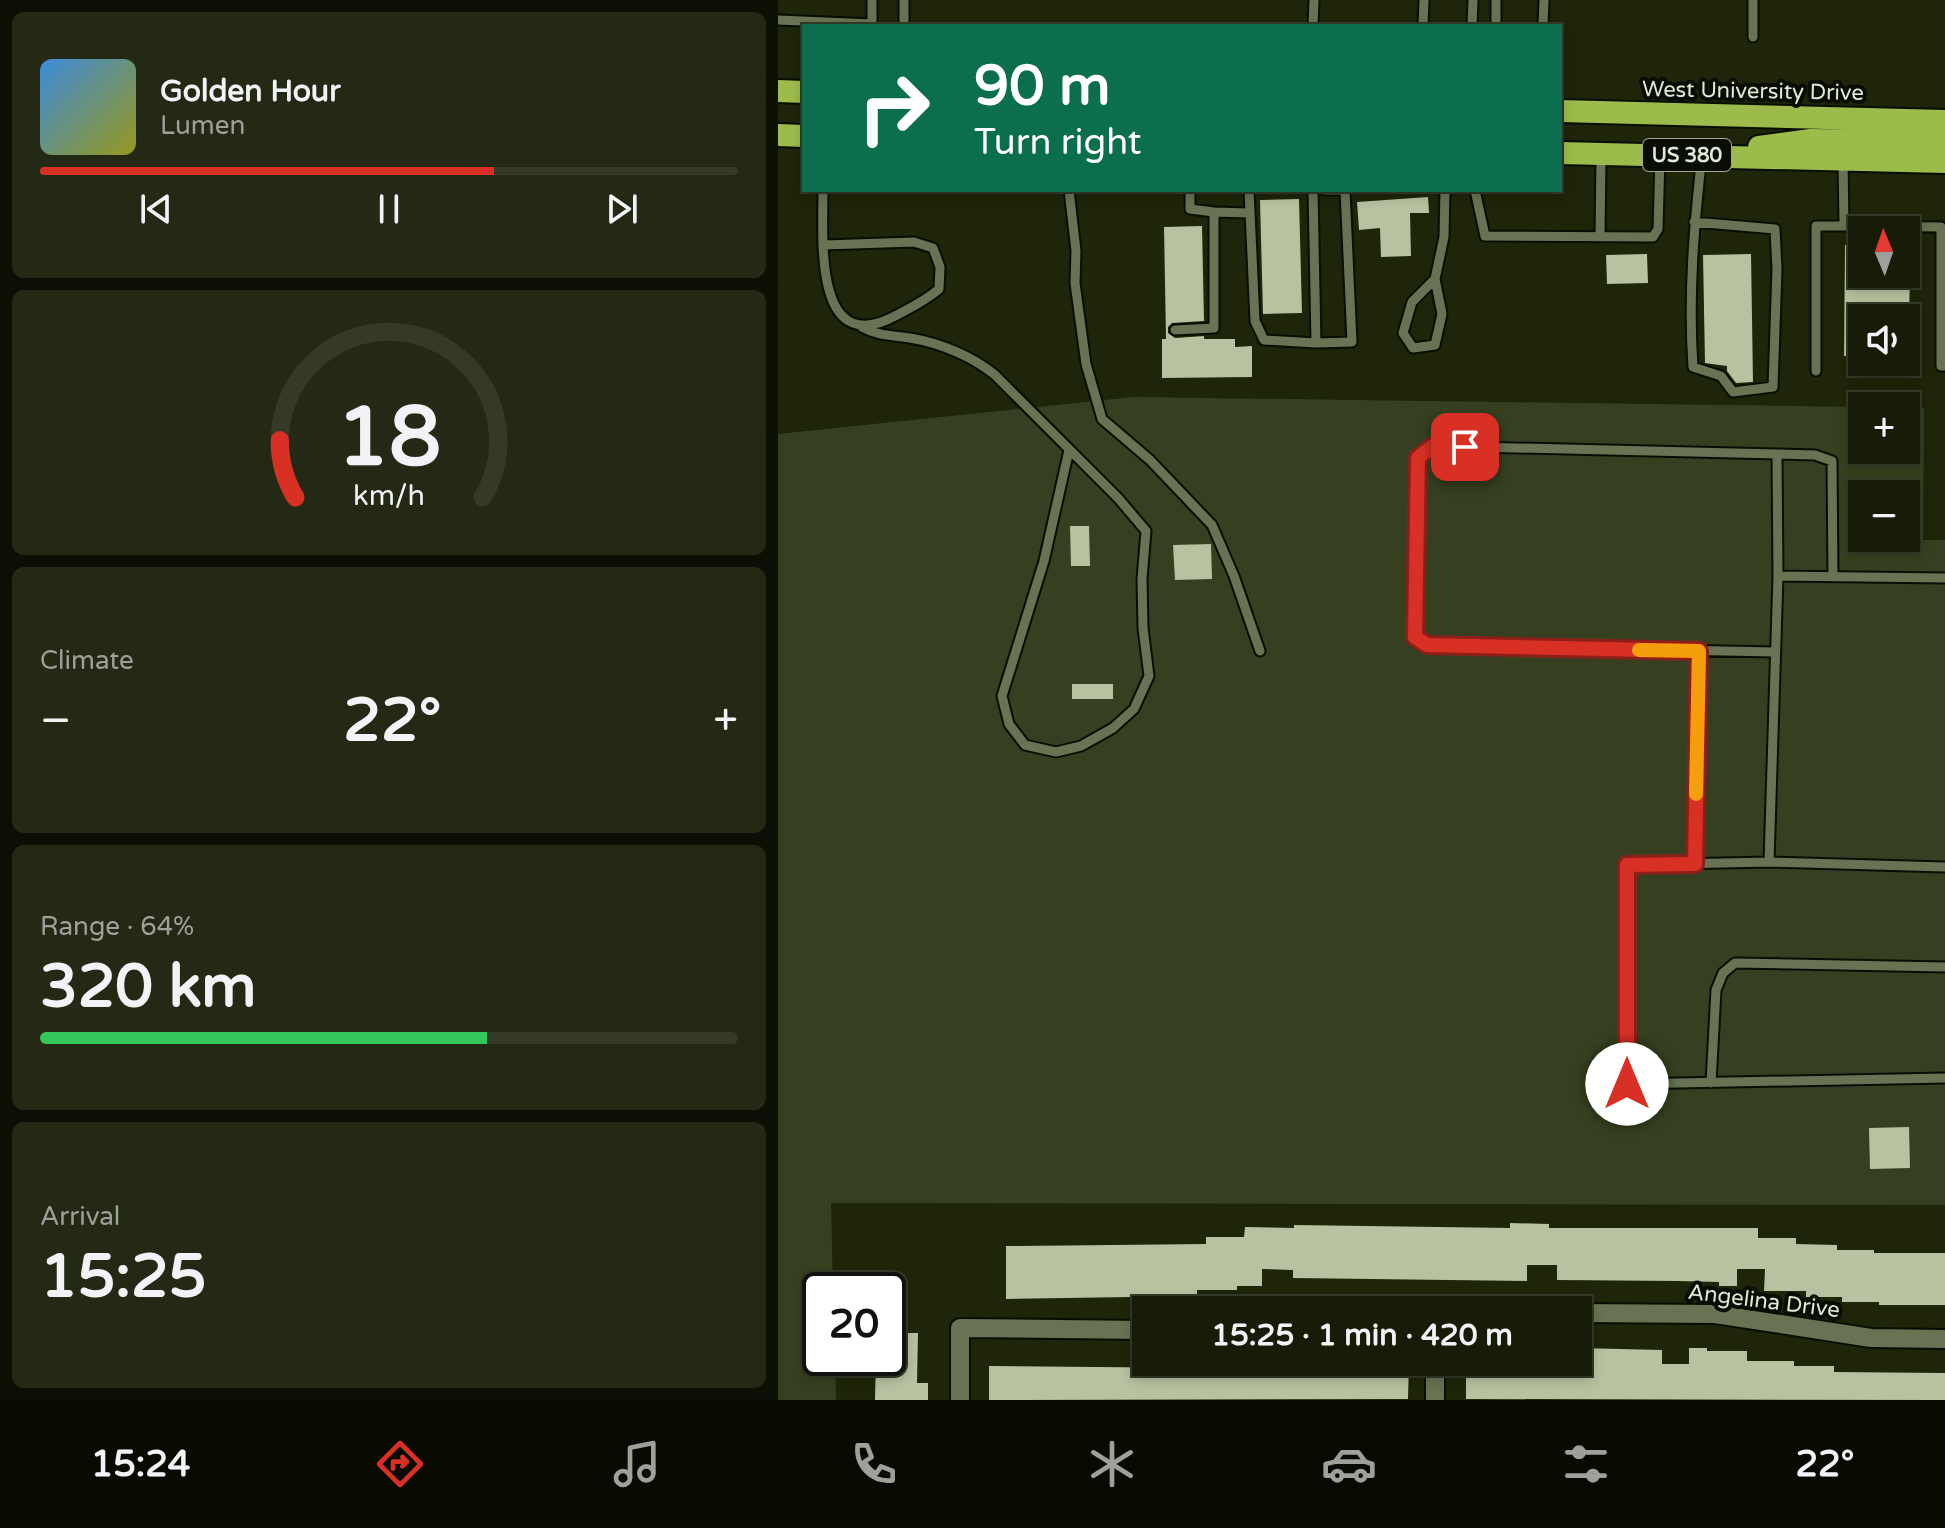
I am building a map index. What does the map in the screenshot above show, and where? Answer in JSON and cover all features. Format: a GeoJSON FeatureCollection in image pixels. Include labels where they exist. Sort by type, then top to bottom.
{"type":"FeatureCollection","features":[{"type":"Feature","properties":{"kind":"highway"},"geometry":{"type":"LineString","coordinates":[[778,91],[802,92]]}},
{"type":"Feature","properties":{"kind":"highway","name":"West University Drive"},"geometry":{"type":"LineString","coordinates":[[1562,111],[1945,121]]}},
{"type":"Feature","properties":{"kind":"highway"},"geometry":{"type":"LineString","coordinates":[[778,135],[802,136]]}},
{"type":"Feature","properties":{"kind":"highway"},"geometry":{"type":"LineString","coordinates":[[1702,155],[1811,140],[1945,142]]}},
{"type":"Feature","properties":{"kind":"highway","name":"US 380"},"geometry":{"type":"LineString","coordinates":[[1562,153],[1945,162]]}},
{"type":"Feature","properties":{"kind":"street","name":"Angelina Drive"},"geometry":{"type":"LineString","coordinates":[[1592,1313],[1715,1314],[1871,1338],[1945,1339]]}},
{"type":"Feature","properties":{"kind":"street"},"geometry":{"type":"LineString","coordinates":[[960,1400],[960,1328],[1132,1330]]}},
{"type":"Feature","properties":{"kind":"street"},"geometry":{"type":"LineString","coordinates":[[1435,1376],[1435,1400]]}},
{"type":"Feature","properties":{"kind":"lane"},"geometry":{"type":"LineString","coordinates":[[778,20],[872,24],[872,0]]}},
{"type":"Feature","properties":{"kind":"lane"},"geometry":{"type":"LineString","coordinates":[[904,0],[904,24]]}},
{"type":"Feature","properties":{"kind":"lane"},"geometry":{"type":"LineString","coordinates":[[1313,24],[1314,0]]}},
{"type":"Feature","properties":{"kind":"lane"},"geometry":{"type":"LineString","coordinates":[[1423,24],[1424,0]]}},
{"type":"Feature","properties":{"kind":"lane"},"geometry":{"type":"LineString","coordinates":[[1472,24],[1473,0]]}},
{"type":"Feature","properties":{"kind":"lane"},"geometry":{"type":"LineString","coordinates":[[1496,0],[1496,24]]}},
{"type":"Feature","properties":{"kind":"lane"},"geometry":{"type":"LineString","coordinates":[[1543,24],[1544,0]]}},
{"type":"Feature","properties":{"kind":"lane"},"geometry":{"type":"LineString","coordinates":[[1753,0],[1753,37]]}},
{"type":"Feature","properties":{"kind":"lane"},"geometry":{"type":"LineString","coordinates":[[1600,236],[1601,154]]}},
{"type":"Feature","properties":{"kind":"lane"},"geometry":{"type":"LineString","coordinates":[[1475,192],[1485,236],[1653,237],[1658,229],[1660,155]]}},
{"type":"Feature","properties":{"kind":"lane"},"geometry":{"type":"LineString","coordinates":[[1694,222],[1775,229],[1777,269],[1773,387],[1733,392],[1721,376],[1693,367],[1690,315],[1694,222],[1702,155]]}},
{"type":"Feature","properties":{"kind":"lane"},"geometry":{"type":"LineString","coordinates":[[1843,160],[1844,226]]}},
{"type":"Feature","properties":{"kind":"lane"},"geometry":{"type":"LineString","coordinates":[[823,192],[826,280],[834,309],[844,320],[875,335],[912,338],[980,362],[1118,498],[1146,531],[1142,604],[1149,676],[1134,709],[1113,728],[1081,746],[1056,752],[1025,745],[1009,724],[1002,696],[1044,561],[1069,450]]}},
{"type":"Feature","properties":{"kind":"lane"},"geometry":{"type":"LineString","coordinates":[[1069,192],[1076,251],[1075,283],[1086,364],[1102,419],[1150,460],[1212,525],[1234,576],[1260,651]]}},
{"type":"Feature","properties":{"kind":"lane"},"geometry":{"type":"LineString","coordinates":[[1190,192],[1190,209],[1249,213]]}},
{"type":"Feature","properties":{"kind":"lane"},"geometry":{"type":"LineString","coordinates":[[1249,192],[1255,321],[1264,340],[1316,343],[1352,342],[1345,192]]}},
{"type":"Feature","properties":{"kind":"lane"},"geometry":{"type":"LineString","coordinates":[[1313,192],[1316,343]]}},
{"type":"Feature","properties":{"kind":"lane"},"geometry":{"type":"LineString","coordinates":[[1435,279],[1412,302],[1403,333],[1413,348],[1435,345],[1442,314],[1435,279],[1444,237],[1445,192]]}},
{"type":"Feature","properties":{"kind":"lane"},"geometry":{"type":"LineString","coordinates":[[1175,330],[1214,328],[1214,212]]}},
{"type":"Feature","properties":{"kind":"lane"},"geometry":{"type":"LineString","coordinates":[[1816,371],[1816,226],[1941,227],[1941,366],[1945,366]]}},
{"type":"Feature","properties":{"kind":"lane"},"geometry":{"type":"LineString","coordinates":[[824,245],[914,242],[933,248],[940,267],[939,289],[925,302],[881,323],[862,327]]}},
{"type":"Feature","properties":{"kind":"lane"},"geometry":{"type":"LineString","coordinates":[[1775,652],[1427,645],[1415,637],[1418,458],[1433,446],[1815,455],[1832,461],[1833,577]]}},
{"type":"Feature","properties":{"kind":"lane"},"geometry":{"type":"LineString","coordinates":[[1769,862],[1778,576],[1777,454]]}},
{"type":"Feature","properties":{"kind":"lane"},"geometry":{"type":"LineString","coordinates":[[1778,576],[1945,578]]}},
{"type":"Feature","properties":{"kind":"lane"},"geometry":{"type":"LineString","coordinates":[[1695,864],[1699,651]]}},
{"type":"Feature","properties":{"kind":"lane"},"geometry":{"type":"LineString","coordinates":[[1945,867],[1769,862],[1627,865],[1627,1084],[1945,1078]]}},
{"type":"Feature","properties":{"kind":"lane"},"geometry":{"type":"LineString","coordinates":[[1711,1083],[1716,990],[1723,973],[1735,963],[1945,967]]}},
{"type":"Feature","properties":{"kind":"green space"},"geometry":{"type":"Polygon","coordinates":[[[1134,397],[1848,407],[1848,464],[1920,464],[1920,408],[1924,408],[1923,540],[1945,540],[1945,1205],[831,1203],[833,1272],[802,1272],[802,1376],[835,1376],[836,1400],[778,1400],[778,434],[1134,397]]]}},
{"type":"Feature","properties":{"kind":"building"},"geometry":{"type":"Polygon","coordinates":[[[1428,197],[1429,213],[1410,213],[1411,256],[1381,257],[1380,228],[1359,230],[1357,202],[1428,197]]]}},
{"type":"Feature","properties":{"kind":"building"},"geometry":{"type":"Polygon","coordinates":[[[1299,199],[1302,313],[1263,314],[1260,200],[1299,199]]]}},
{"type":"Feature","properties":{"kind":"building"},"geometry":{"type":"Polygon","coordinates":[[[1202,226],[1204,321],[1172,323],[1168,333],[1175,338],[1204,336],[1204,339],[1235,339],[1235,347],[1252,346],[1252,377],[1162,378],[1162,339],[1166,339],[1164,227],[1202,226]]]}},
{"type":"Feature","properties":{"kind":"building"},"geometry":{"type":"Polygon","coordinates":[[[1845,245],[1848,245],[1848,288],[1910,288],[1909,304],[1848,304],[1848,356],[1844,356],[1845,245]]]}},
{"type":"Feature","properties":{"kind":"building"},"geometry":{"type":"Polygon","coordinates":[[[1647,254],[1648,283],[1607,284],[1606,255],[1647,254]]]}},
{"type":"Feature","properties":{"kind":"building"},"geometry":{"type":"Polygon","coordinates":[[[1751,254],[1753,382],[1736,383],[1727,366],[1705,363],[1703,255],[1751,254]]]}},
{"type":"Feature","properties":{"kind":"building"},"geometry":{"type":"Polygon","coordinates":[[[1070,526],[1089,526],[1090,566],[1071,566],[1070,526]]]}},
{"type":"Feature","properties":{"kind":"building"},"geometry":{"type":"Polygon","coordinates":[[[1211,544],[1212,579],[1175,580],[1173,545],[1211,544]]]}},
{"type":"Feature","properties":{"kind":"building"},"geometry":{"type":"Polygon","coordinates":[[[1072,684],[1113,684],[1113,699],[1072,699],[1072,684]]]}},
{"type":"Feature","properties":{"kind":"building"},"geometry":{"type":"Polygon","coordinates":[[[1909,1127],[1910,1168],[1870,1169],[1869,1128],[1909,1127]]]}},
{"type":"Feature","properties":{"kind":"building"},"geometry":{"type":"Polygon","coordinates":[[[1510,1223],[1549,1224],[1549,1228],[1758,1228],[1758,1238],[1796,1238],[1796,1244],[1837,1245],[1837,1250],[1945,1253],[1945,1305],[1879,1305],[1879,1302],[1842,1302],[1842,1297],[1806,1297],[1806,1291],[1764,1291],[1765,1269],[1737,1269],[1737,1286],[1719,1286],[1719,1282],[1557,1280],[1557,1265],[1527,1265],[1527,1281],[1293,1278],[1293,1270],[1262,1269],[1262,1286],[1237,1286],[1237,1290],[1197,1290],[1197,1296],[1006,1299],[1006,1246],[1206,1244],[1206,1237],[1244,1237],[1245,1227],[1294,1228],[1294,1225],[1510,1228],[1510,1223]]]}},
{"type":"Feature","properties":{"kind":"building"},"geometry":{"type":"Polygon","coordinates":[[[906,1333],[918,1333],[917,1383],[928,1383],[928,1400],[875,1400],[876,1376],[906,1376],[906,1333]]]}},
{"type":"Feature","properties":{"kind":"building"},"geometry":{"type":"Polygon","coordinates":[[[1592,1348],[1662,1350],[1662,1364],[1689,1364],[1689,1348],[1707,1348],[1707,1351],[1747,1351],[1747,1361],[1794,1361],[1794,1366],[1834,1366],[1834,1372],[1945,1373],[1945,1400],[1466,1399],[1466,1376],[1592,1376],[1592,1348]]]}},
{"type":"Feature","properties":{"kind":"building"},"geometry":{"type":"Polygon","coordinates":[[[989,1366],[1132,1367],[1132,1376],[1409,1376],[1408,1399],[989,1400],[989,1366]]]}},
{"type":"Feature","properties":{"kind":"slow traffic"},"geometry":{"type":"LineString","coordinates":[[1639,650],[1699,651],[1696,794]]}},
{"type":"Feature","properties":{"kind":"route"},"geometry":{"type":"LineString","coordinates":[[1465,447],[1433,446],[1418,458],[1415,637],[1427,645],[1699,651],[1695,864],[1627,865],[1627,1084]]}}]}
